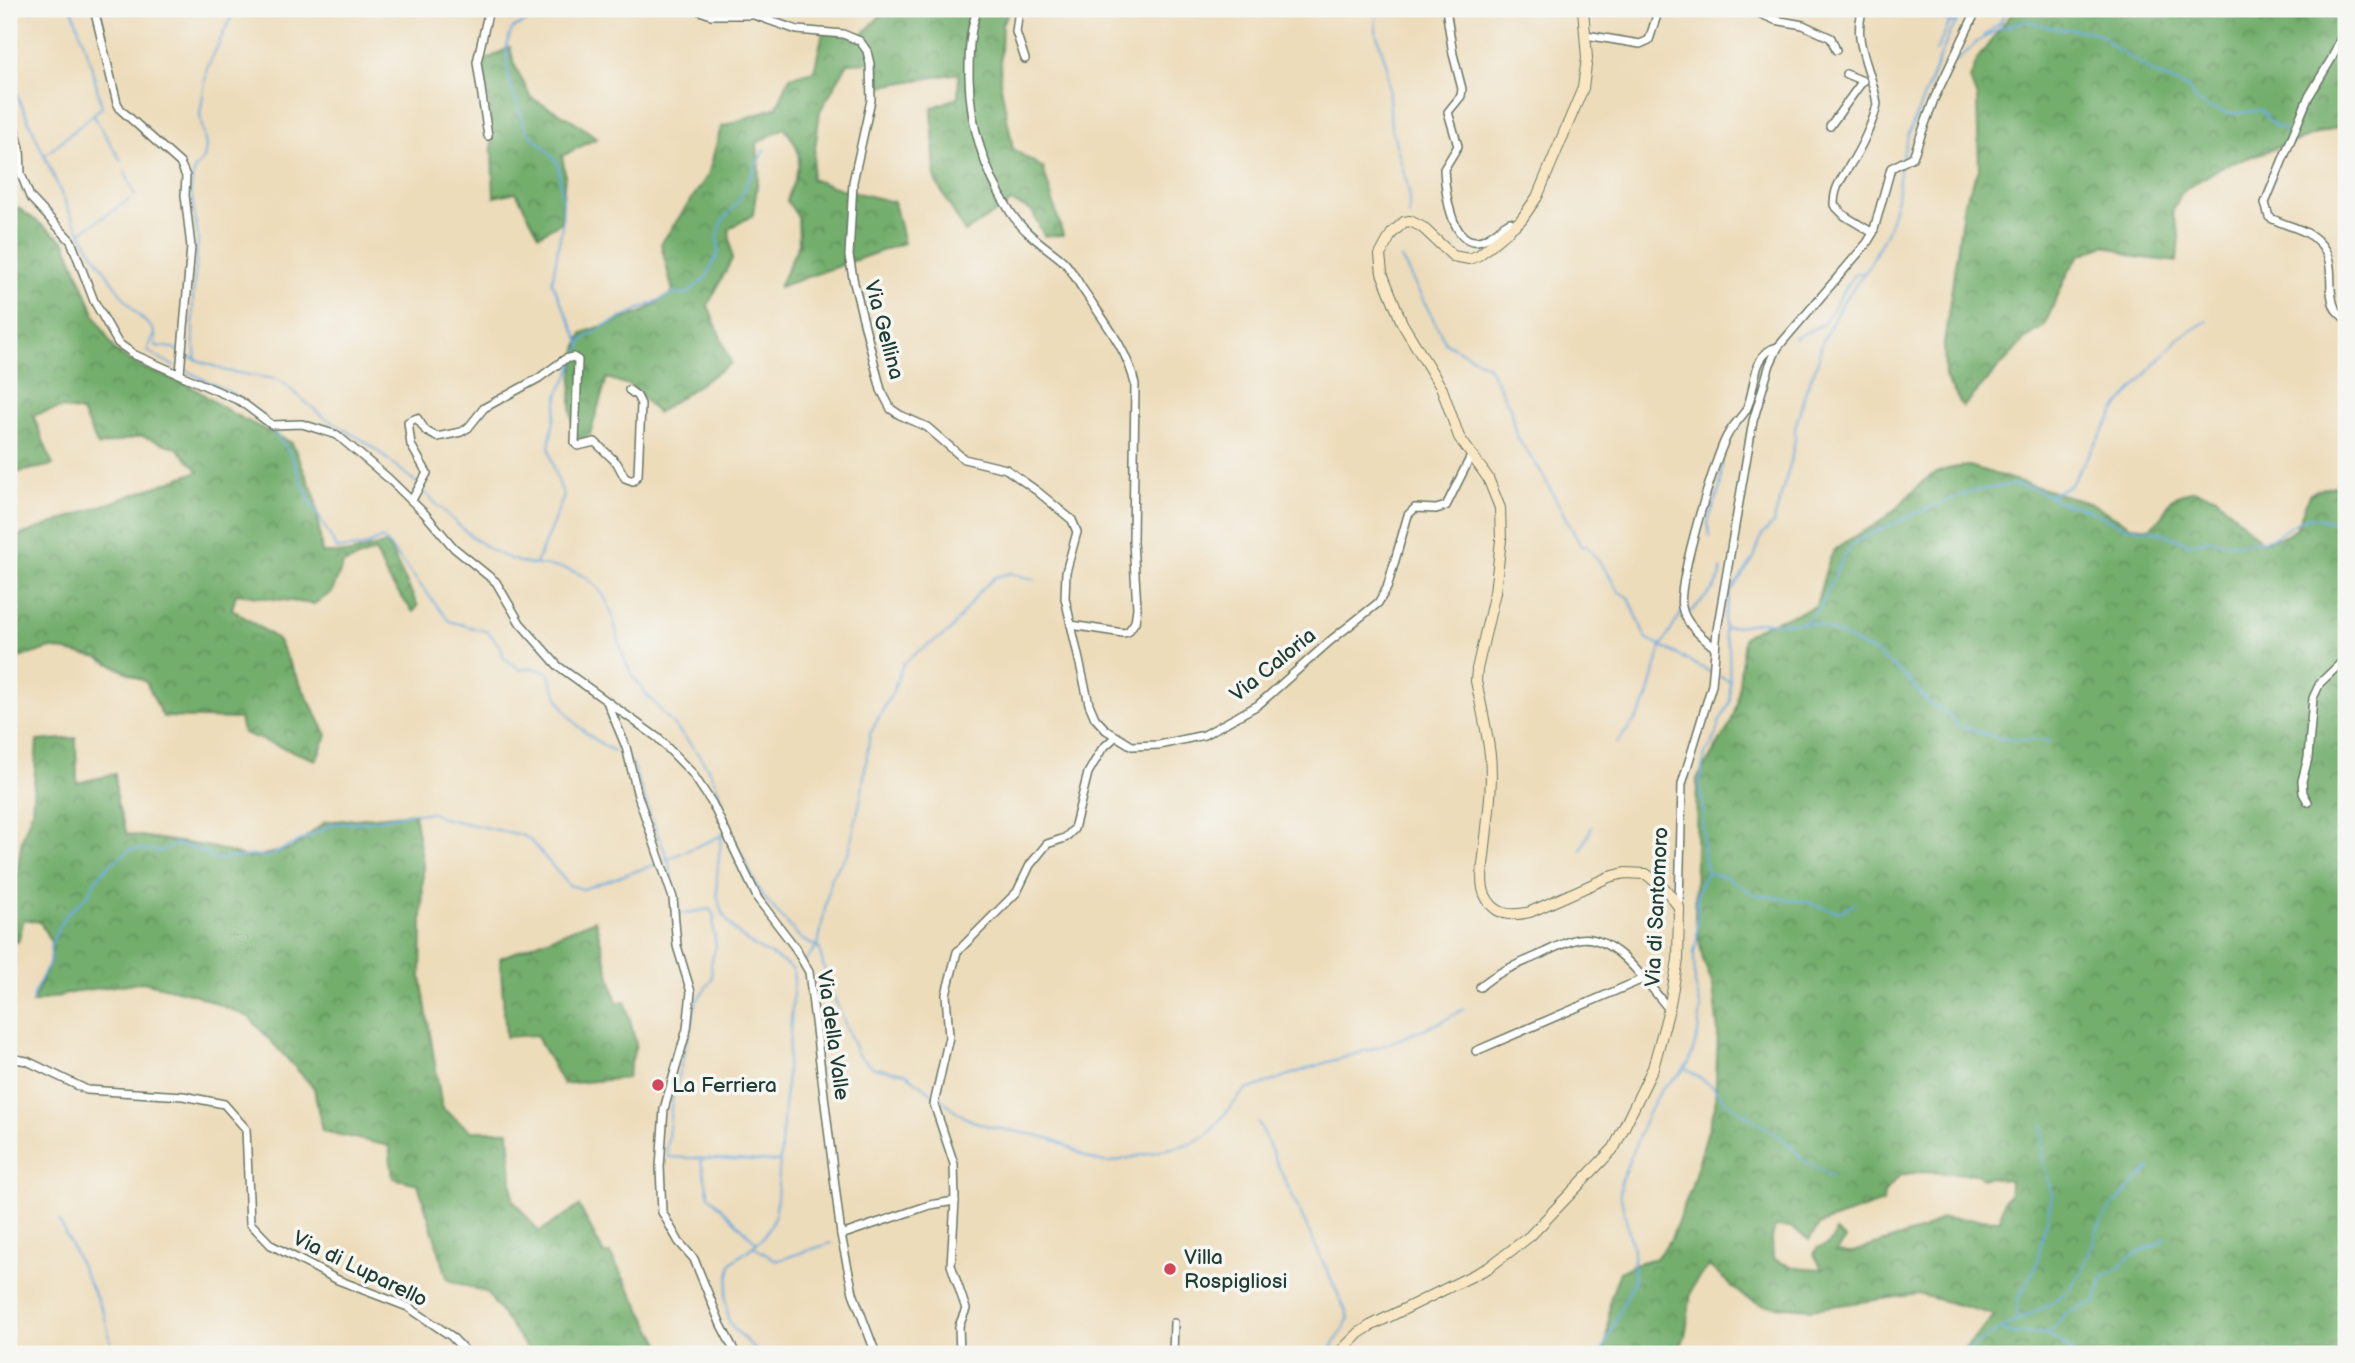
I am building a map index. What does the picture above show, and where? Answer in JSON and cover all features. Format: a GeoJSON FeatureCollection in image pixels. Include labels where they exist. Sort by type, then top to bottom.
{"type":"FeatureCollection","features":[{"type":"Feature","properties":{"kind":"main road"},"geometry":{"type":"LineString","coordinates":[[1583,9],[1587,58],[1583,88],[1537,197],[1516,225],[1479,255],[1460,258],[1453,257],[1422,227],[1404,222],[1392,233],[1380,255],[1382,273],[1412,343],[1442,389],[1459,437],[1488,478],[1500,509],[1495,592],[1476,681],[1490,757],[1490,799],[1483,874],[1485,896],[1497,911],[1517,915],[1530,912],[1609,877],[1640,872],[1662,885],[1679,907]]}},
{"type":"Feature","properties":{"kind":"main road","name":"Via di Santomoro"},"geometry":{"type":"LineString","coordinates":[[1338,1354],[1370,1326],[1502,1259],[1530,1237],[1598,1167],[1619,1141],[1647,1084],[1669,1009],[1678,960],[1679,907]]}},
{"type":"Feature","properties":{"kind":"street"},"geometry":{"type":"LineString","coordinates":[[94,9],[117,103],[121,110],[180,163],[186,176],[185,195],[191,247],[181,369]]}},
{"type":"Feature","properties":{"kind":"street"},"geometry":{"type":"LineString","coordinates":[[488,136],[477,62],[489,9]]}},
{"type":"Feature","properties":{"kind":"street","name":"Via Gellina"},"geometry":{"type":"LineString","coordinates":[[695,9],[711,15],[754,15],[797,30],[843,34],[860,41],[867,51],[870,64],[870,108],[853,182],[849,256],[853,283],[881,390],[891,409],[927,427],[964,459],[1006,469],[1072,520],[1077,532],[1066,572],[1065,598],[1071,625]]}},
{"type":"Feature","properties":{"kind":"street"},"geometry":{"type":"LineString","coordinates":[[960,1354],[960,1326],[966,1309],[951,1265],[954,1164],[934,1104],[949,1037],[946,994],[957,952],[1017,892],[1030,865],[1047,844],[1065,838],[1073,829],[1088,773],[1102,750],[1115,737],[1094,718],[1071,625],[1128,632],[1135,622],[1137,586],[1133,542],[1135,384],[1131,366],[1065,262],[1035,241],[1012,214],[979,151],[970,106],[969,53],[974,16],[978,9]]}},
{"type":"Feature","properties":{"kind":"street"},"geometry":{"type":"LineString","coordinates":[[1019,9],[1016,32],[1025,59]]}},
{"type":"Feature","properties":{"kind":"street"},"geometry":{"type":"LineString","coordinates":[[1446,9],[1462,89],[1461,96],[1448,112],[1458,146],[1444,169],[1455,225],[1459,235],[1475,241],[1483,240],[1510,222],[1516,225]]}},
{"type":"Feature","properties":{"kind":"street"},"geometry":{"type":"LineString","coordinates":[[1586,35],[1640,44],[1649,40],[1659,9]]}},
{"type":"Feature","properties":{"kind":"street"},"geometry":{"type":"LineString","coordinates":[[1730,9],[1756,12],[1775,20],[1803,25],[1831,38],[1836,50]]}},
{"type":"Feature","properties":{"kind":"street"},"geometry":{"type":"LineString","coordinates":[[1863,9],[1859,24],[1860,38],[1876,94],[1875,114],[1851,164],[1839,180],[1834,200],[1836,209],[1873,233]]}},
{"type":"Feature","properties":{"kind":"street","name":"Via di Santomoro"},"geometry":{"type":"LineString","coordinates":[[1679,907],[1682,784],[1712,685],[1715,648],[1753,421],[1770,364],[1778,347],[1873,233],[1889,172],[1897,163],[1909,161],[1914,155],[1934,99],[1978,9]]}},
{"type":"Feature","properties":{"kind":"street"},"geometry":{"type":"LineString","coordinates":[[2346,26],[2332,58],[2308,98],[2265,203],[2269,217],[2305,232],[2325,249],[2330,262],[2334,306],[2346,320]]}},
{"type":"Feature","properties":{"kind":"street"},"geometry":{"type":"LineString","coordinates":[[1846,74],[1862,82]]}},
{"type":"Feature","properties":{"kind":"street"},"geometry":{"type":"LineString","coordinates":[[1830,126],[1862,82],[1871,79]]}},
{"type":"Feature","properties":{"kind":"street","name":"Via della Valle"},"geometry":{"type":"LineString","coordinates":[[9,108],[20,148],[21,174],[30,197],[71,241],[94,301],[114,337],[124,347],[135,355],[181,369],[240,401],[272,425],[302,424],[337,435],[413,498],[454,548],[496,582],[520,623],[558,666],[658,738],[692,772],[712,803],[758,899],[807,966],[812,986],[841,1235],[853,1293],[876,1354]]}},
{"type":"Feature","properties":{"kind":"street","name":"Via di Santomoro"},"geometry":{"type":"LineString","coordinates":[[1715,648],[1687,620],[1681,605],[1689,556],[1712,473],[1726,438],[1747,409],[1756,372],[1764,355],[1770,349],[1778,347]]}},
{"type":"Feature","properties":{"kind":"street"},"geometry":{"type":"LineString","coordinates":[[413,498],[425,480],[425,470],[409,437],[408,422],[417,418],[432,436],[437,437],[461,432],[468,428],[484,408],[565,359],[573,357],[578,360],[575,443],[578,446],[595,442],[617,463],[625,478],[632,481],[638,475],[641,404],[637,396],[629,390]]}},
{"type":"Feature","properties":{"kind":"street","name":"Via Caloria"},"geometry":{"type":"LineString","coordinates":[[1115,737],[1132,746],[1159,745],[1193,738],[1217,729],[1258,705],[1330,641],[1378,603],[1387,588],[1408,515],[1415,509],[1446,506],[1472,454]]}},
{"type":"Feature","properties":{"kind":"street"},"geometry":{"type":"LineString","coordinates":[[2308,802],[2303,793],[2302,781],[2308,758],[2313,698],[2320,683],[2346,658]]}},
{"type":"Feature","properties":{"kind":"street"},"geometry":{"type":"LineString","coordinates":[[608,703],[626,747],[638,796],[673,898],[677,946],[691,992],[687,1029],[664,1109],[660,1167],[662,1212],[679,1242],[702,1273],[721,1325],[737,1354]]}},
{"type":"Feature","properties":{"kind":"street"},"geometry":{"type":"LineString","coordinates":[[1480,987],[1497,974],[1582,938],[1597,940],[1612,947],[1669,1009]]}},
{"type":"Feature","properties":{"kind":"street"},"geometry":{"type":"LineString","coordinates":[[1476,1051],[1643,979]]}},
{"type":"Feature","properties":{"kind":"street","name":"Via di Luparello"},"geometry":{"type":"LineString","coordinates":[[9,1058],[27,1060],[87,1090],[183,1096],[225,1104],[246,1129],[250,1223],[271,1245],[338,1280],[408,1307],[451,1336],[468,1354]]}},
{"type":"Feature","properties":{"kind":"street"},"geometry":{"type":"LineString","coordinates":[[841,1235],[930,1205],[955,1200]]}},
{"type":"Feature","properties":{"kind":"street"},"geometry":{"type":"LineString","coordinates":[[1173,1354],[1174,1323]]}},
{"type":"Feature","properties":{"kind":"green space"},"geometry":{"type":"Polygon","coordinates":[[[892,9],[1011,9],[1002,24],[1000,81],[1013,149],[1043,168],[1063,235],[1044,236],[1032,211],[1012,202],[965,232],[935,180],[932,108],[958,97],[959,73],[881,86],[875,62],[848,63],[820,111],[811,179],[894,202],[904,243],[779,287],[799,243],[798,217],[787,201],[797,171],[799,155],[792,138],[784,128],[757,143],[759,171],[753,215],[729,229],[732,259],[708,305],[731,363],[657,413],[632,386],[607,378],[590,434],[580,442],[575,433],[571,405],[573,372],[582,333],[641,313],[673,292],[661,244],[708,175],[721,127],[777,107],[790,77],[814,71],[824,28],[862,35],[882,14],[892,9]]]}},
{"type":"Feature","properties":{"kind":"green space"},"geometry":{"type":"Polygon","coordinates":[[[2015,9],[2346,9],[2346,124],[2221,167],[2182,192],[2172,212],[2179,234],[2177,262],[2135,257],[2105,245],[2080,255],[2068,273],[2044,326],[2024,340],[1963,407],[1945,377],[1944,344],[1964,202],[1979,170],[1977,98],[1970,79],[1978,58],[2015,9]]]}},
{"type":"Feature","properties":{"kind":"green space"},"geometry":{"type":"Polygon","coordinates":[[[510,47],[514,64],[531,98],[574,121],[597,138],[562,156],[565,173],[561,222],[539,235],[516,192],[494,197],[490,112],[484,66],[486,60],[510,47]]]}},
{"type":"Feature","properties":{"kind":"green space"},"geometry":{"type":"Polygon","coordinates":[[[9,201],[65,242],[95,315],[115,351],[145,369],[187,384],[235,415],[292,443],[315,496],[322,553],[353,553],[387,543],[418,606],[413,612],[388,579],[375,551],[343,564],[332,592],[314,604],[236,594],[232,609],[277,639],[327,735],[316,760],[243,733],[240,719],[163,717],[146,682],[99,658],[51,648],[9,661],[9,513],[15,537],[199,471],[177,448],[142,436],[98,446],[82,412],[61,408],[33,415],[53,465],[9,474],[9,201]]]}},
{"type":"Feature","properties":{"kind":"green space"},"geometry":{"type":"Polygon","coordinates":[[[1969,466],[2090,503],[2131,526],[2150,528],[2162,517],[2171,499],[2192,490],[2215,496],[2262,542],[2285,536],[2296,529],[2309,495],[2317,490],[2346,485],[2346,1354],[1960,1354],[1995,1315],[1918,1294],[1811,1309],[1764,1305],[1744,1297],[1709,1266],[1693,1286],[1684,1340],[1675,1354],[1603,1354],[1608,1335],[1610,1299],[1620,1272],[1656,1258],[1670,1241],[1691,1188],[1715,1106],[1718,1032],[1713,986],[1703,960],[1695,917],[1697,779],[1730,725],[1737,703],[1744,637],[1770,623],[1816,606],[1835,550],[1885,518],[1929,476],[1952,468],[1969,466]],[[1920,1172],[1900,1175],[1884,1193],[1883,1202],[1820,1224],[1809,1240],[1792,1228],[1775,1227],[1772,1238],[1773,1259],[1792,1267],[1822,1269],[1814,1254],[1817,1248],[1829,1243],[1836,1231],[1846,1239],[1836,1252],[1850,1253],[1922,1230],[1942,1218],[2000,1220],[2004,1200],[2010,1195],[2010,1180],[1988,1177],[1982,1179],[1978,1174],[1920,1172]]]}},
{"type":"Feature","properties":{"kind":"green space"},"geometry":{"type":"Polygon","coordinates":[[[76,738],[77,783],[115,774],[117,802],[127,834],[211,847],[249,858],[291,849],[325,822],[414,813],[423,864],[421,977],[442,1108],[471,1131],[509,1131],[513,1200],[539,1232],[579,1206],[604,1254],[610,1254],[666,1354],[531,1354],[486,1292],[448,1280],[418,1184],[393,1178],[389,1146],[322,1131],[314,1088],[249,1017],[194,994],[143,982],[79,991],[32,1003],[49,964],[53,946],[40,922],[24,919],[18,942],[9,939],[9,909],[12,909],[22,839],[32,811],[37,741],[76,738]]]}},
{"type":"Feature","properties":{"kind":"green space"},"geometry":{"type":"Polygon","coordinates":[[[595,920],[617,1003],[625,1001],[636,1044],[627,1078],[563,1084],[536,1035],[506,1037],[500,958],[595,920]]]}},
{"type":"Feature","properties":{"kind":"waterway"},"geometry":{"type":"LineString","coordinates":[[45,155],[102,107],[72,9]]}},
{"type":"Feature","properties":{"kind":"waterway"},"geometry":{"type":"LineString","coordinates":[[196,359],[193,297],[198,239],[191,190],[194,170],[204,159],[206,146],[200,115],[207,68],[235,9]]}},
{"type":"Feature","properties":{"kind":"waterway"},"geometry":{"type":"LineString","coordinates":[[539,9],[529,15],[526,22],[512,29],[507,44],[507,66],[527,132],[558,164],[563,202],[562,226],[552,282],[580,343]]}},
{"type":"Feature","properties":{"kind":"waterway"},"geometry":{"type":"LineString","coordinates":[[1376,9],[1376,32],[1387,66],[1391,126],[1409,191],[1409,216]]}},
{"type":"Feature","properties":{"kind":"waterway"},"geometry":{"type":"LineString","coordinates":[[1925,9],[1949,23]]}},
{"type":"Feature","properties":{"kind":"waterway"},"geometry":{"type":"LineString","coordinates":[[1902,159],[1909,133],[1950,33],[1964,9]]}},
{"type":"Feature","properties":{"kind":"waterway"},"geometry":{"type":"LineString","coordinates":[[1984,36],[2000,23],[2007,9]]}},
{"type":"Feature","properties":{"kind":"waterway"},"geometry":{"type":"LineString","coordinates":[[1977,42],[2001,28],[2026,21],[2054,28],[2093,32],[2104,37],[2113,47],[2150,72],[2188,88],[2195,99],[2208,108],[2232,114],[2261,110],[2276,126],[2287,131]]}},
{"type":"Feature","properties":{"kind":"waterway"},"geometry":{"type":"LineString","coordinates":[[1936,51],[1949,24],[1954,22]]}},
{"type":"Feature","properties":{"kind":"waterway"},"geometry":{"type":"LineString","coordinates":[[1956,62],[1977,42]]}},
{"type":"Feature","properties":{"kind":"waterway"},"geometry":{"type":"LineString","coordinates":[[9,77],[70,213],[86,242],[116,287],[136,313],[152,328],[156,346],[173,348],[179,352]]}},
{"type":"Feature","properties":{"kind":"waterway"},"geometry":{"type":"LineString","coordinates":[[94,116],[121,161]]}},
{"type":"Feature","properties":{"kind":"waterway"},"geometry":{"type":"LineString","coordinates":[[577,355],[583,340],[604,326],[676,292],[681,295],[688,293],[706,278],[718,254],[718,236],[722,222],[739,200],[764,150]]}},
{"type":"Feature","properties":{"kind":"waterway"},"geometry":{"type":"LineString","coordinates":[[1601,1354],[1634,1280],[1633,1250],[1620,1194],[1621,1181],[1647,1115],[1662,1088],[1689,1063],[1698,1034],[1701,1009],[1695,983],[1694,953],[1697,939],[1697,893],[1707,871],[1703,851],[1703,805],[1699,787],[1705,754],[1713,743],[1719,723],[1730,702],[1729,647],[1724,635],[1724,619],[1730,593],[1754,558],[1762,535],[1773,524],[1791,461],[1795,428],[1822,342],[1841,305],[1868,268],[1888,229],[1897,198],[1900,168]]}},
{"type":"Feature","properties":{"kind":"waterway"},"geometry":{"type":"LineString","coordinates":[[125,172],[135,196]]}},
{"type":"Feature","properties":{"kind":"waterway"},"geometry":{"type":"LineString","coordinates":[[81,232],[129,200]]}},
{"type":"Feature","properties":{"kind":"waterway"},"geometry":{"type":"LineString","coordinates":[[1401,258],[1446,343],[1488,366],[1510,407],[1520,442],[1540,470],[1581,546],[1587,546],[1618,591],[1629,598],[1646,638],[1710,672]]}},
{"type":"Feature","properties":{"kind":"waterway"},"geometry":{"type":"LineString","coordinates":[[1795,338],[1823,324],[1855,273],[1864,273]]}},
{"type":"Feature","properties":{"kind":"waterway"},"geometry":{"type":"LineString","coordinates":[[2051,495],[2071,484],[2119,405],[2150,370],[2179,338],[2207,321]]}},
{"type":"Feature","properties":{"kind":"waterway"},"geometry":{"type":"LineString","coordinates":[[154,334],[147,351],[174,366]]}},
{"type":"Feature","properties":{"kind":"waterway"},"geometry":{"type":"LineString","coordinates":[[184,355],[226,371],[280,380],[322,416],[369,444],[419,485]]}},
{"type":"Feature","properties":{"kind":"waterway"},"geometry":{"type":"LineString","coordinates":[[1759,375],[1766,358]]}},
{"type":"Feature","properties":{"kind":"waterway"},"geometry":{"type":"LineString","coordinates":[[536,564],[564,496],[549,447],[559,392],[575,360]]}},
{"type":"Feature","properties":{"kind":"waterway"},"geometry":{"type":"LineString","coordinates":[[187,371],[239,397]]}},
{"type":"Feature","properties":{"kind":"waterway"},"geometry":{"type":"LineString","coordinates":[[1739,428],[1743,420]]}},
{"type":"Feature","properties":{"kind":"waterway"},"geometry":{"type":"LineString","coordinates":[[273,430],[290,453],[307,495],[337,549],[363,547],[383,538],[449,621],[488,632],[501,647],[503,657],[521,670],[531,668],[548,672],[559,699],[572,720],[615,752]]}},
{"type":"Feature","properties":{"kind":"waterway"},"geometry":{"type":"LineString","coordinates":[[1710,537],[1708,522],[1720,488],[1722,462]]}},
{"type":"Feature","properties":{"kind":"waterway"},"geometry":{"type":"LineString","coordinates":[[1800,623],[1821,606],[1844,555],[1857,541],[1972,491],[2013,485],[2033,488],[2067,505],[2081,507],[2123,526],[2156,531],[2189,544],[2207,540],[2240,544],[2273,538],[2299,521],[2311,517],[2346,525]]}},
{"type":"Feature","properties":{"kind":"waterway"},"geometry":{"type":"LineString","coordinates":[[422,489],[463,529],[490,550],[524,563],[571,571],[596,586],[609,606],[626,663],[637,682],[700,756],[712,776],[720,797],[723,819]]}},
{"type":"Feature","properties":{"kind":"waterway"},"geometry":{"type":"LineString","coordinates":[[1687,612],[1692,611],[1715,587],[1721,569]]}},
{"type":"Feature","properties":{"kind":"waterway"},"geometry":{"type":"LineString","coordinates":[[805,961],[818,945],[831,877],[849,851],[861,797],[870,734],[893,691],[903,664],[949,632],[979,592],[995,577],[1011,573],[1035,580]]}},
{"type":"Feature","properties":{"kind":"waterway"},"geometry":{"type":"LineString","coordinates":[[1616,744],[1640,714],[1648,697],[1661,647],[1682,612]]}},
{"type":"Feature","properties":{"kind":"waterway"},"geometry":{"type":"LineString","coordinates":[[1725,628],[1762,622],[1817,624],[1876,653],[1907,678],[1930,704],[1943,710],[1958,725],[2002,739],[2050,741]]}},
{"type":"Feature","properties":{"kind":"waterway"},"geometry":{"type":"LineString","coordinates":[[1720,676],[1728,680]]}},
{"type":"Feature","properties":{"kind":"waterway"},"geometry":{"type":"LineString","coordinates":[[632,762],[668,859],[680,914],[710,909],[714,916],[716,946],[711,963],[712,979],[697,1001],[672,1101],[668,1157],[780,1162]]}},
{"type":"Feature","properties":{"kind":"waterway"},"geometry":{"type":"LineString","coordinates":[[32,1002],[34,992],[48,966],[50,946],[65,916],[89,894],[94,882],[106,868],[131,849],[162,851],[174,844],[205,852],[211,859],[254,855],[268,857],[333,824],[433,813],[442,818],[529,839],[569,885],[583,889],[657,864]]}},
{"type":"Feature","properties":{"kind":"waterway"},"geometry":{"type":"LineString","coordinates":[[724,819],[761,894],[801,939],[819,948],[828,983],[858,1055],[874,1068],[905,1073],[932,1093]]}},
{"type":"Feature","properties":{"kind":"waterway"},"geometry":{"type":"LineString","coordinates":[[1581,850],[1592,827]]}},
{"type":"Feature","properties":{"kind":"waterway"},"geometry":{"type":"LineString","coordinates":[[722,832],[717,894],[726,920],[751,944],[793,970],[794,982],[776,1211],[764,1235],[731,1263],[726,1296],[728,1319],[734,1329],[760,1354]]}},
{"type":"Feature","properties":{"kind":"waterway"},"geometry":{"type":"LineString","coordinates":[[665,860],[721,836]]}},
{"type":"Feature","properties":{"kind":"waterway"},"geometry":{"type":"LineString","coordinates":[[1707,873],[1726,877],[1753,894],[1806,902],[1835,911],[1842,911],[1856,903]]}},
{"type":"Feature","properties":{"kind":"waterway"},"geometry":{"type":"LineString","coordinates":[[940,1098],[977,1123],[1046,1137],[1096,1161],[1112,1162],[1193,1143],[1209,1133],[1244,1091],[1385,1045],[1441,1022],[1464,1009]]}},
{"type":"Feature","properties":{"kind":"waterway"},"geometry":{"type":"LineString","coordinates":[[1686,1069],[1712,1086],[1726,1102],[1786,1141],[1803,1160],[1832,1177]]}},
{"type":"Feature","properties":{"kind":"waterway"},"geometry":{"type":"LineString","coordinates":[[1258,1122],[1349,1318],[1328,1354]]}},
{"type":"Feature","properties":{"kind":"waterway"},"geometry":{"type":"LineString","coordinates":[[2017,1319],[2018,1299],[2036,1266],[2052,1194],[2043,1163],[2043,1124]]}},
{"type":"Feature","properties":{"kind":"waterway"},"geometry":{"type":"LineString","coordinates":[[701,1161],[709,1196],[757,1243]]}},
{"type":"Feature","properties":{"kind":"waterway"},"geometry":{"type":"LineString","coordinates":[[1960,1354],[2048,1305],[2069,1290],[2083,1269],[2099,1226],[2113,1205],[2150,1168]]}},
{"type":"Feature","properties":{"kind":"waterway"},"geometry":{"type":"LineString","coordinates":[[59,1221],[104,1314],[114,1354]]}},
{"type":"Feature","properties":{"kind":"waterway"},"geometry":{"type":"LineString","coordinates":[[2045,1333],[2052,1330],[2065,1314],[2096,1301],[2103,1277],[2130,1257],[2166,1239]]}},
{"type":"Feature","properties":{"kind":"waterway"},"geometry":{"type":"LineString","coordinates":[[754,1247],[779,1260],[831,1243]]}},
{"type":"Feature","properties":{"kind":"waterway"},"geometry":{"type":"LineString","coordinates":[[2003,1330],[2052,1337],[2074,1354]]}},
{"type":"Feature","properties":{"kind":"place","name":"La Ferriera"},"geometry":{"type":"Point","coordinates":[658,1085]}},
{"type":"Feature","properties":{"kind":"place","name":"Villa Rospigliosi"},"geometry":{"type":"Point","coordinates":[1170,1269]}}]}
